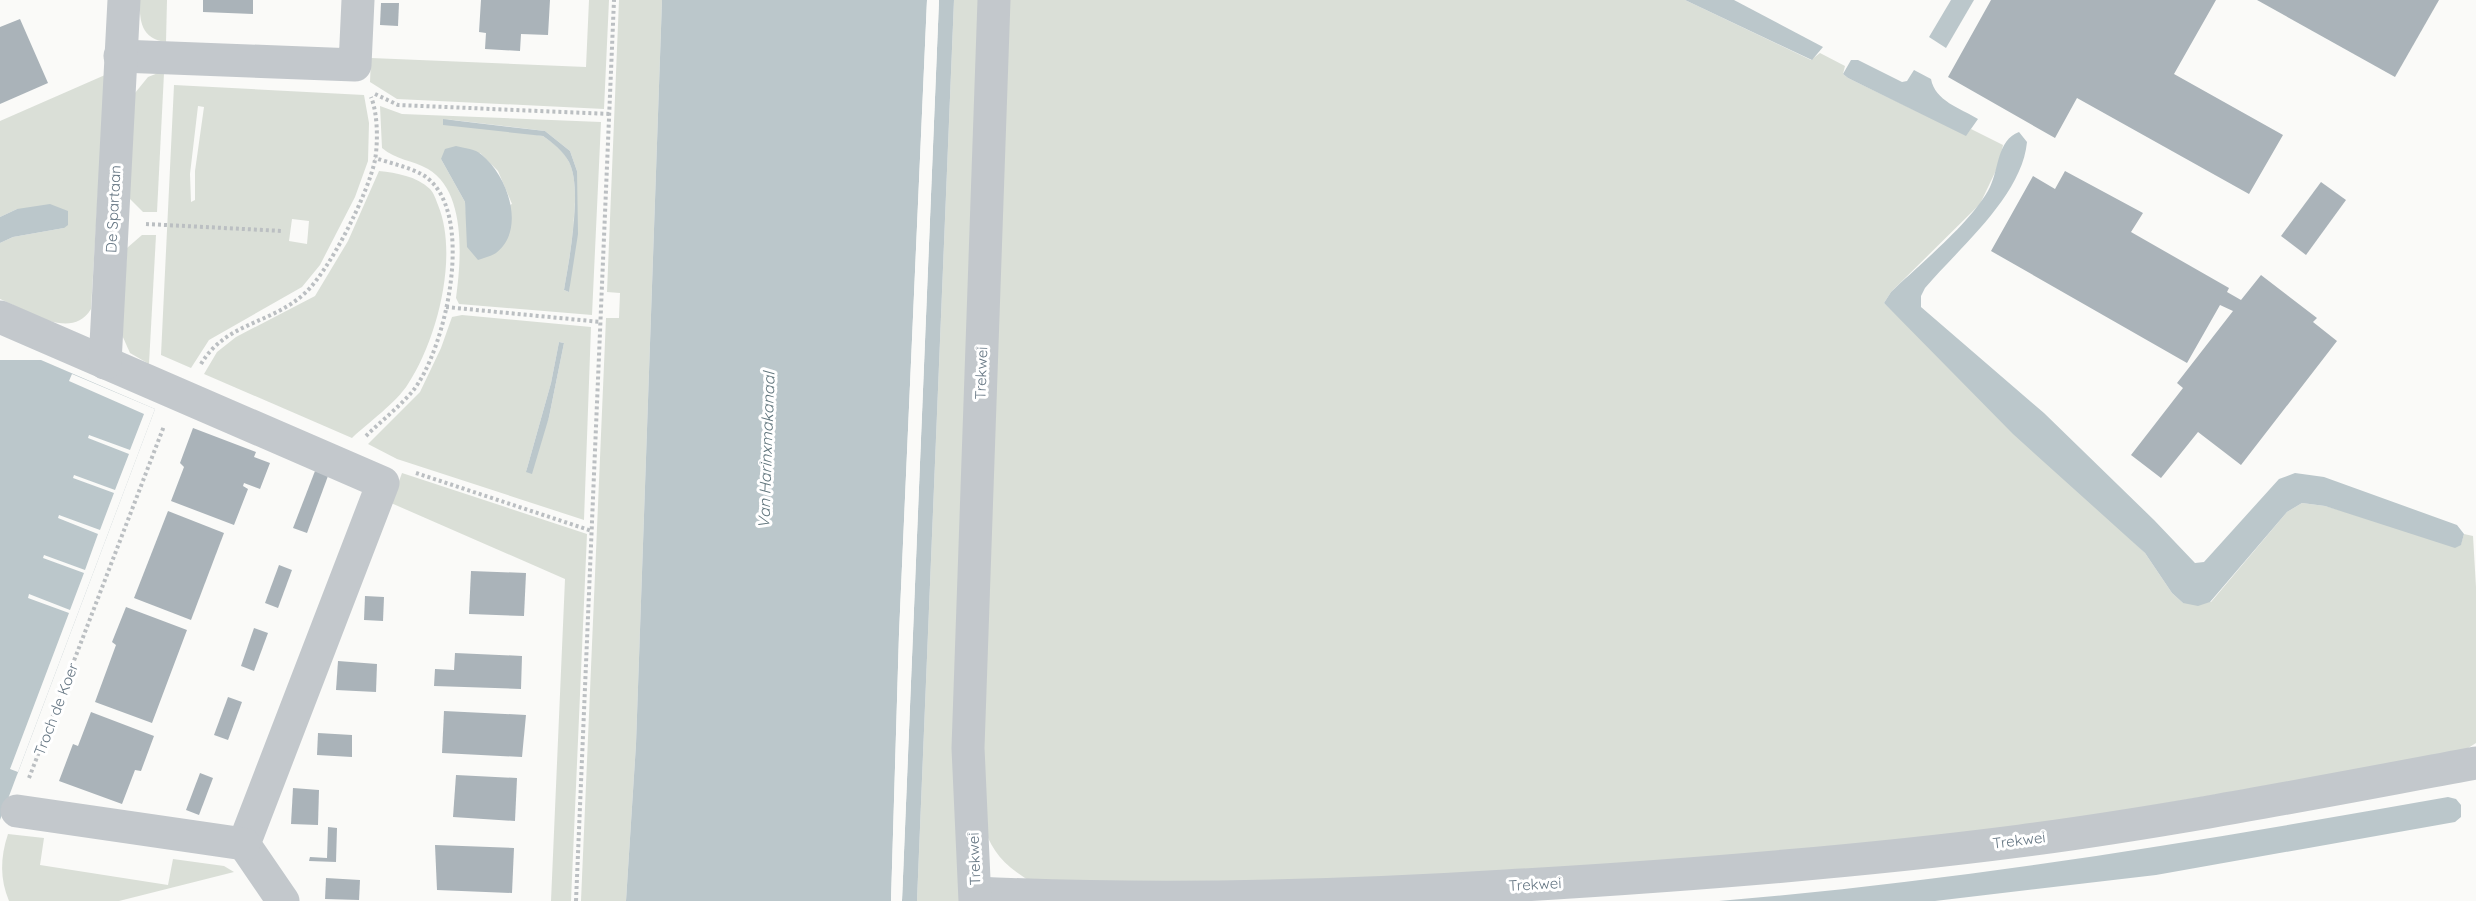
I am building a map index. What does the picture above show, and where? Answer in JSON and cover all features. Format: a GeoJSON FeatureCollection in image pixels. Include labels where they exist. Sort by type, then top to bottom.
{"type":"FeatureCollection","features":[{"type":"Feature","properties":{"kind":"street","name":"De Spartaan"},"geometry":{"type":"LineString","coordinates":[[105,363],[124,0]]}},
{"type":"Feature","properties":{"kind":"street"},"geometry":{"type":"LineString","coordinates":[[120,56],[355,65],[358,0]]}},
{"type":"Feature","properties":{"kind":"street","name":"Trekwei"},"geometry":{"type":"LineString","coordinates":[[994,0],[968,748],[975,897],[1293,896],[1413,892],[1648,877],[2031,839],[2186,817],[2476,763]]}},
{"type":"Feature","properties":{"kind":"street"},"geometry":{"type":"LineString","coordinates":[[0,317],[383,483],[244,844]]}},
{"type":"Feature","properties":{"kind":"street"},"geometry":{"type":"LineString","coordinates":[[17,811],[244,844],[283,901]]}},
{"type":"Feature","properties":{"kind":"path"},"geometry":{"type":"LineString","coordinates":[[576,901],[614,0]]}},
{"type":"Feature","properties":{"kind":"path"},"geometry":{"type":"LineString","coordinates":[[367,87],[380,98],[398,105],[610,114]]}},
{"type":"Feature","properties":{"kind":"path"},"geometry":{"type":"LineString","coordinates":[[199,368],[216,344],[304,294],[325,269],[344,234],[375,158],[375,124],[370,94]]}},
{"type":"Feature","properties":{"kind":"path"},"geometry":{"type":"LineString","coordinates":[[362,440],[412,391],[434,349],[446,307],[453,260],[452,224],[438,190],[423,175],[375,158]]}},
{"type":"Feature","properties":{"kind":"path"},"geometry":{"type":"LineString","coordinates":[[112,223],[283,231]]}},
{"type":"Feature","properties":{"kind":"path"},"geometry":{"type":"LineString","coordinates":[[446,307],[601,322]]}},
{"type":"Feature","properties":{"kind":"path","name":"Troch de Koer"},"geometry":{"type":"LineString","coordinates":[[17,811],[176,393]]}},
{"type":"Feature","properties":{"kind":"path"},"geometry":{"type":"LineString","coordinates":[[415,472],[592,531]]}},
{"type":"Feature","properties":{"kind":"shaded area"},"geometry":{"type":"Polygon","coordinates":[[[140,0],[167,0],[166,42],[151,37],[143,27],[140,0]]]}},
{"type":"Feature","properties":{"kind":"shaded area"},"geometry":{"type":"Polygon","coordinates":[[[589,0],[609,0],[604,109],[397,99],[370,82],[371,58],[586,67],[589,0]]]}},
{"type":"Feature","properties":{"kind":"shaded area"},"geometry":{"type":"Polygon","coordinates":[[[619,0],[662,0],[636,744],[626,901],[581,901],[606,318],[619,318],[620,293],[607,292],[619,0]]]}},
{"type":"Feature","properties":{"kind":"shaded area"},"geometry":{"type":"Polygon","coordinates":[[[954,0],[983,0],[963,901],[917,901],[954,0]]]}},
{"type":"Feature","properties":{"kind":"shaded area"},"geometry":{"type":"Polygon","coordinates":[[[1005,0],[1685,0],[1811,60],[1820,53],[1845,66],[1843,74],[1848,78],[1966,135],[1971,129],[2003,145],[1999,164],[1980,204],[1891,292],[1884,303],[2145,553],[2172,593],[2183,603],[2211,602],[2287,512],[2302,503],[2325,506],[2461,544],[2464,534],[2473,536],[2476,587],[2476,743],[2462,752],[1988,834],[1600,871],[1332,884],[1037,885],[1016,872],[1001,858],[991,844],[981,811],[976,749],[1005,0]]]}},
{"type":"Feature","properties":{"kind":"shaded area"},"geometry":{"type":"Polygon","coordinates":[[[164,73],[157,212],[143,212],[129,198],[135,93],[148,77],[164,73]]]}},
{"type":"Feature","properties":{"kind":"shaded area"},"geometry":{"type":"Polygon","coordinates":[[[105,75],[91,309],[82,318],[72,323],[61,323],[35,316],[0,299],[0,243],[13,237],[64,228],[17,209],[0,217],[0,121],[105,75]]]}},
{"type":"Feature","properties":{"kind":"shaded area"},"geometry":{"type":"Polygon","coordinates":[[[174,85],[364,95],[369,123],[368,161],[355,197],[320,265],[302,287],[209,340],[191,368],[161,355],[174,85]],[[198,106],[190,174],[191,202],[195,200],[195,171],[204,107],[198,106]],[[292,219],[289,241],[307,244],[309,221],[292,219]]]}},
{"type":"Feature","properties":{"kind":"shaded area"},"geometry":{"type":"Polygon","coordinates":[[[380,106],[402,114],[601,122],[592,315],[459,304],[456,298],[460,247],[455,210],[450,194],[441,180],[428,169],[382,148],[380,106]],[[444,119],[543,136],[558,147],[567,158],[573,174],[575,203],[577,171],[570,151],[545,131],[444,119]],[[480,153],[441,159],[465,202],[467,223],[512,204],[498,171],[480,153]],[[573,228],[564,290],[569,292],[573,228]]]}},
{"type":"Feature","properties":{"kind":"shaded area"},"geometry":{"type":"Polygon","coordinates":[[[379,171],[412,178],[433,192],[444,226],[445,272],[436,321],[428,345],[408,384],[397,398],[352,438],[204,374],[217,352],[236,337],[315,296],[348,241],[379,171]]]}},
{"type":"Feature","properties":{"kind":"shaded area"},"geometry":{"type":"Polygon","coordinates":[[[142,235],[156,235],[149,364],[130,353],[122,335],[127,248],[142,235]]]}},
{"type":"Feature","properties":{"kind":"shaded area"},"geometry":{"type":"Polygon","coordinates":[[[462,315],[591,327],[584,520],[397,459],[368,444],[420,392],[441,348],[452,317],[462,315]],[[559,342],[551,383],[526,472],[549,417],[564,343],[559,342]]]}},
{"type":"Feature","properties":{"kind":"shaded area"},"geometry":{"type":"Polygon","coordinates":[[[402,473],[587,534],[571,901],[551,901],[565,579],[391,503],[402,473]]]}},
{"type":"Feature","properties":{"kind":"shaded area"},"geometry":{"type":"Polygon","coordinates":[[[8,834],[44,838],[40,865],[168,885],[173,859],[224,866],[234,872],[119,901],[9,901],[2,868],[8,834]]]}},
{"type":"Feature","properties":{"kind":"water","name":"Van Harinxmakanaal"},"geometry":{"type":"Polygon","coordinates":[[[662,0],[927,0],[899,634],[891,901],[626,901],[636,744],[662,0]]]}},
{"type":"Feature","properties":{"kind":"water"},"geometry":{"type":"Polygon","coordinates":[[[939,0],[954,0],[917,901],[902,901],[939,0]]]}},
{"type":"Feature","properties":{"kind":"water"},"geometry":{"type":"Polygon","coordinates":[[[1685,0],[1734,0],[1823,47],[1812,60],[1685,0]]]}},
{"type":"Feature","properties":{"kind":"water"},"geometry":{"type":"Polygon","coordinates":[[[1951,0],[1974,0],[1946,48],[1929,37],[1951,0]]]}},
{"type":"Feature","properties":{"kind":"water"},"geometry":{"type":"Polygon","coordinates":[[[1851,60],[1858,60],[1902,82],[1907,81],[1914,70],[1931,79],[1933,87],[1943,98],[1978,119],[1966,136],[1848,78],[1843,74],[1851,60]]]}},
{"type":"Feature","properties":{"kind":"water"},"geometry":{"type":"Polygon","coordinates":[[[443,119],[545,131],[570,151],[577,171],[578,234],[569,292],[564,290],[574,225],[575,189],[573,174],[567,158],[543,136],[443,125],[443,119]]]}},
{"type":"Feature","properties":{"kind":"water"},"geometry":{"type":"Polygon","coordinates":[[[2019,132],[2027,142],[2023,162],[2014,182],[1987,220],[1925,288],[1921,296],[1921,307],[2044,413],[2195,563],[2204,562],[2279,479],[2295,473],[2324,477],[2457,525],[2464,534],[2461,545],[2455,548],[2325,506],[2302,503],[2287,512],[2210,602],[2198,606],[2183,603],[2172,593],[2145,553],[2013,434],[1884,303],[1891,292],[1972,214],[1990,187],[2006,141],[2019,132]]]}},
{"type":"Feature","properties":{"kind":"water"},"geometry":{"type":"Polygon","coordinates":[[[456,146],[477,151],[491,164],[506,188],[510,202],[512,217],[505,243],[496,253],[478,260],[467,247],[465,202],[441,159],[445,149],[456,146]]]}},
{"type":"Feature","properties":{"kind":"water"},"geometry":{"type":"Polygon","coordinates":[[[50,204],[68,211],[68,225],[64,228],[13,237],[0,243],[0,217],[17,209],[50,204]]]}},
{"type":"Feature","properties":{"kind":"water"},"geometry":{"type":"Polygon","coordinates":[[[559,342],[564,343],[549,417],[532,474],[526,472],[551,383],[559,342]]]}},
{"type":"Feature","properties":{"kind":"water"},"geometry":{"type":"Polygon","coordinates":[[[0,360],[41,360],[155,409],[0,820],[0,360]]]}},
{"type":"Feature","properties":{"kind":"water"},"geometry":{"type":"Polygon","coordinates":[[[2448,797],[2456,799],[2461,805],[2461,817],[2455,822],[2156,875],[1935,901],[1719,901],[1811,893],[1994,871],[2176,844],[2448,797]]]}},
{"type":"Feature","properties":{"kind":"pier"},"geometry":{"type":"Polygon","coordinates":[[[927,0],[930,0],[902,634],[894,901],[891,901],[899,634],[927,0]]]}},
{"type":"Feature","properties":{"kind":"pier"},"geometry":{"type":"Polygon","coordinates":[[[936,0],[939,0],[902,901],[899,901],[936,0]]]}},
{"type":"Feature","properties":{"kind":"pier"},"geometry":{"type":"Polygon","coordinates":[[[72,374],[155,409],[18,772],[10,769],[69,613],[28,598],[29,594],[70,610],[84,573],[43,558],[44,555],[85,570],[98,534],[58,518],[59,515],[100,530],[114,493],[73,478],[74,475],[115,490],[129,454],[88,438],[89,435],[130,450],[144,414],[69,381],[72,374]]]}},
{"type":"Feature","properties":{"kind":"building"},"geometry":{"type":"Polygon","coordinates":[[[203,0],[253,0],[253,14],[203,12],[203,0]]]}},
{"type":"Feature","properties":{"kind":"building"},"geometry":{"type":"Polygon","coordinates":[[[481,0],[550,0],[548,35],[521,34],[520,51],[485,49],[486,33],[479,32],[481,0]]]}},
{"type":"Feature","properties":{"kind":"building"},"geometry":{"type":"Polygon","coordinates":[[[1991,0],[2216,0],[2174,74],[2283,135],[2249,194],[2077,98],[2055,138],[1948,77],[1991,0]]]}},
{"type":"Feature","properties":{"kind":"building"},"geometry":{"type":"Polygon","coordinates":[[[2257,0],[2439,0],[2395,77],[2257,0]]]}},
{"type":"Feature","properties":{"kind":"building"},"geometry":{"type":"Polygon","coordinates":[[[381,3],[399,3],[398,26],[380,25],[381,3]]]}},
{"type":"Feature","properties":{"kind":"building"},"geometry":{"type":"Polygon","coordinates":[[[20,19],[48,83],[0,104],[0,27],[20,19]]]}},
{"type":"Feature","properties":{"kind":"building"},"geometry":{"type":"Polygon","coordinates":[[[2065,171],[2143,213],[2131,232],[2229,288],[2227,292],[2241,300],[2261,275],[2317,318],[2313,322],[2337,341],[2241,465],[2198,432],[2161,478],[2131,455],[2183,388],[2177,383],[2233,311],[2220,305],[2187,363],[1991,251],[2033,176],[2055,189],[2065,171]]]}},
{"type":"Feature","properties":{"kind":"building"},"geometry":{"type":"Polygon","coordinates":[[[2321,182],[2346,200],[2306,255],[2281,236],[2321,182]]]}},
{"type":"Feature","properties":{"kind":"building"},"geometry":{"type":"Polygon","coordinates":[[[193,428],[256,452],[254,457],[270,463],[260,489],[244,483],[243,486],[248,489],[234,525],[171,501],[184,467],[180,463],[193,428]]]}},
{"type":"Feature","properties":{"kind":"building"},"geometry":{"type":"Polygon","coordinates":[[[315,471],[328,476],[307,533],[293,528],[315,471]]]}},
{"type":"Feature","properties":{"kind":"building"},"geometry":{"type":"Polygon","coordinates":[[[168,511],[224,533],[191,620],[134,598],[168,511]]]}},
{"type":"Feature","properties":{"kind":"building"},"geometry":{"type":"Polygon","coordinates":[[[279,565],[292,570],[278,608],[265,603],[279,565]]]}},
{"type":"Feature","properties":{"kind":"building"},"geometry":{"type":"Polygon","coordinates":[[[471,571],[526,573],[524,616],[469,614],[471,571]]]}},
{"type":"Feature","properties":{"kind":"building"},"geometry":{"type":"Polygon","coordinates":[[[365,596],[384,597],[383,621],[364,620],[365,596]]]}},
{"type":"Feature","properties":{"kind":"building"},"geometry":{"type":"Polygon","coordinates":[[[126,607],[187,630],[152,723],[95,702],[116,645],[112,642],[126,607]]]}},
{"type":"Feature","properties":{"kind":"building"},"geometry":{"type":"Polygon","coordinates":[[[254,628],[268,633],[254,671],[241,666],[254,628]]]}},
{"type":"Feature","properties":{"kind":"building"},"geometry":{"type":"Polygon","coordinates":[[[455,653],[522,656],[521,689],[434,686],[435,669],[454,670],[455,653]]]}},
{"type":"Feature","properties":{"kind":"building"},"geometry":{"type":"Polygon","coordinates":[[[338,661],[377,664],[376,692],[336,690],[338,661]]]}},
{"type":"Feature","properties":{"kind":"building"},"geometry":{"type":"Polygon","coordinates":[[[228,697],[242,702],[228,740],[214,735],[228,697]]]}},
{"type":"Feature","properties":{"kind":"building"},"geometry":{"type":"Polygon","coordinates":[[[444,711],[526,715],[522,757],[442,753],[444,711]]]}},
{"type":"Feature","properties":{"kind":"building"},"geometry":{"type":"Polygon","coordinates":[[[91,712],[154,736],[141,771],[135,770],[122,804],[59,781],[73,744],[78,746],[91,712]]]}},
{"type":"Feature","properties":{"kind":"building"},"geometry":{"type":"Polygon","coordinates":[[[318,733],[352,735],[352,757],[317,755],[318,733]]]}},
{"type":"Feature","properties":{"kind":"building"},"geometry":{"type":"Polygon","coordinates":[[[200,773],[213,778],[199,815],[186,810],[200,773]]]}},
{"type":"Feature","properties":{"kind":"building"},"geometry":{"type":"Polygon","coordinates":[[[456,775],[517,778],[515,821],[453,817],[456,775]]]}},
{"type":"Feature","properties":{"kind":"building"},"geometry":{"type":"Polygon","coordinates":[[[293,788],[319,790],[318,825],[291,824],[293,788]]]}},
{"type":"Feature","properties":{"kind":"building"},"geometry":{"type":"Polygon","coordinates":[[[328,827],[337,828],[336,862],[309,861],[310,857],[327,858],[328,827]]]}},
{"type":"Feature","properties":{"kind":"building"},"geometry":{"type":"Polygon","coordinates":[[[435,845],[514,848],[512,893],[437,890],[435,845]]]}},
{"type":"Feature","properties":{"kind":"building"},"geometry":{"type":"Polygon","coordinates":[[[326,878],[360,880],[359,900],[325,899],[326,878]]]}}]}
